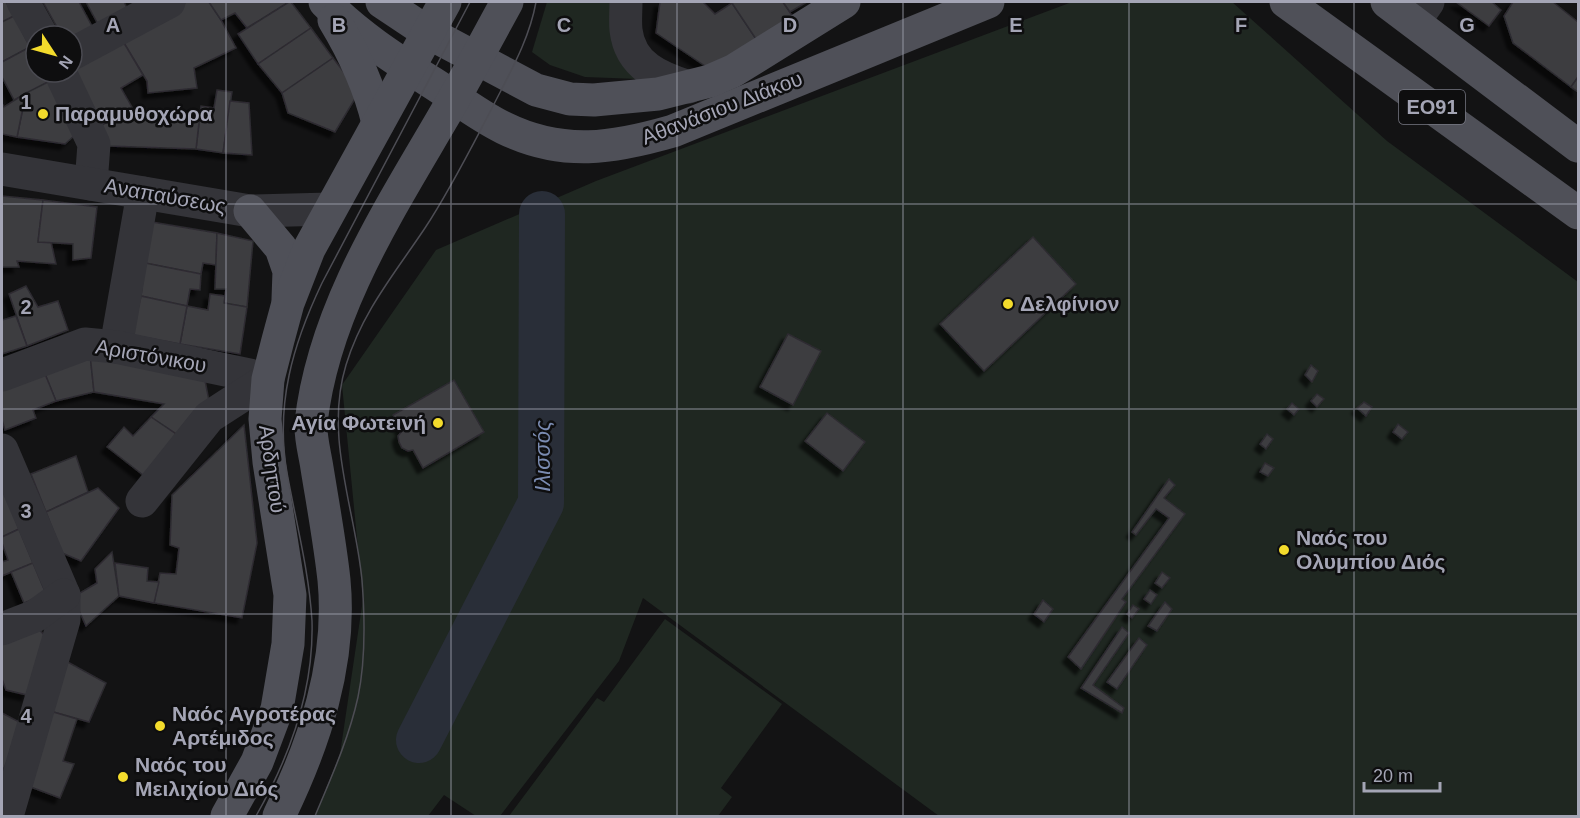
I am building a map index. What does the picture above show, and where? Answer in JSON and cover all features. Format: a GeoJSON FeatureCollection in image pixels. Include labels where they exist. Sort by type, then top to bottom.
{"type":"FeatureCollection","features":[{"type":"Feature","properties":{"kind":"main road","name":"Αθανάσιου Διάκου"},"geometry":{"type":"LineString","coordinates":[[324,2],[376,46],[503,128],[530,139],[568,146],[600,148],[673,131],[988,2]]}},
{"type":"Feature","properties":{"kind":"main road"},"geometry":{"type":"LineString","coordinates":[[324,2],[352,51],[370,92],[378,123]]}},
{"type":"Feature","properties":{"kind":"main road","name":"Αθανάσιου Διάκου"},"geometry":{"type":"LineString","coordinates":[[382,2],[428,32],[536,90],[570,99],[626,98],[658,94],[710,81],[733,71],[844,2]]}},
{"type":"Feature","properties":{"kind":"main road","name":"Αρδηττού"},"geometry":{"type":"LineString","coordinates":[[227,816],[257,762],[277,709],[288,644],[290,594],[265,435],[268,379],[288,303],[309,249],[445,2]]}},
{"type":"Feature","properties":{"kind":"main road"},"geometry":{"type":"LineString","coordinates":[[279,816],[302,769],[320,717],[333,639],[334,582],[311,426],[318,381],[336,321],[362,264],[507,2]]}},
{"type":"Feature","properties":{"kind":"main road","name":"ΕΟ91"},"geometry":{"type":"LineString","coordinates":[[1286,2],[1578,213]]}},
{"type":"Feature","properties":{"kind":"main road","name":"ΕΟ91"},"geometry":{"type":"LineString","coordinates":[[1387,2],[1421,12],[1578,146]]}},
{"type":"Feature","properties":{"kind":"main road"},"geometry":{"type":"LineString","coordinates":[[250,211],[281,248],[289,271],[288,303]]}},
{"type":"Feature","properties":{"kind":"street"},"geometry":{"type":"LineString","coordinates":[[23,2],[35,24]]}},
{"type":"Feature","properties":{"kind":"street"},"geometry":{"type":"LineString","coordinates":[[84,48],[169,2]]}},
{"type":"Feature","properties":{"kind":"street"},"geometry":{"type":"LineString","coordinates":[[626,2],[626,31],[631,48],[638,58],[650,71],[662,78],[689,87]]}},
{"type":"Feature","properties":{"kind":"street"},"geometry":{"type":"LineString","coordinates":[[66,84],[94,144],[91,184]]}},
{"type":"Feature","properties":{"kind":"street","name":"Αναπαύσεως"},"geometry":{"type":"LineString","coordinates":[[2,169],[250,211],[330,209]]}},
{"type":"Feature","properties":{"kind":"street"},"geometry":{"type":"LineString","coordinates":[[116,347],[143,193]]}},
{"type":"Feature","properties":{"kind":"street","name":"Αριστόνικου"},"geometry":{"type":"LineString","coordinates":[[2,375],[85,344],[116,347],[268,379]]}},
{"type":"Feature","properties":{"kind":"street"},"geometry":{"type":"LineString","coordinates":[[142,501],[209,417],[268,379]]}},
{"type":"Feature","properties":{"kind":"street"},"geometry":{"type":"LineString","coordinates":[[2,450],[64,595],[64,620],[7,816]]}},
{"type":"Feature","properties":{"kind":"street"},"geometry":{"type":"LineString","coordinates":[[2,630],[35,616],[64,595]]}},
{"type":"Feature","properties":{"kind":"shaded area"},"geometry":{"type":"Polygon","coordinates":[[[547,2],[616,2],[638,79],[585,77],[550,65],[532,52],[547,2]]]}},
{"type":"Feature","properties":{"kind":"shaded area"},"geometry":{"type":"Polygon","coordinates":[[[1072,2],[1232,2],[1387,141],[1578,282],[1578,816],[939,816],[643,598],[619,661],[500,816],[476,816],[444,795],[428,816],[315,816],[340,754],[363,599],[342,385],[436,250],[596,181],[1072,2]]]}},
{"type":"Feature","properties":{"kind":"shaded area"},"geometry":{"type":"Polygon","coordinates":[[[665,619],[782,704],[721,788],[732,797],[718,816],[509,816],[597,698],[604,702],[665,619]]]}},
{"type":"Feature","properties":{"kind":"building"},"geometry":{"type":"Polygon","coordinates":[[[2,2],[6,2],[14,16],[2,22],[2,2]]]}},
{"type":"Feature","properties":{"kind":"building"},"geometry":{"type":"Polygon","coordinates":[[[43,2],[79,2],[93,28],[84,31],[84,24],[55,24],[43,2]]]}},
{"type":"Feature","properties":{"kind":"building"},"geometry":{"type":"Polygon","coordinates":[[[86,2],[124,2],[128,10],[99,26],[86,2]]]}},
{"type":"Feature","properties":{"kind":"building"},"geometry":{"type":"Polygon","coordinates":[[[186,2],[209,2],[236,48],[194,68],[197,88],[148,93],[147,81],[121,38],[186,2]]]}},
{"type":"Feature","properties":{"kind":"building"},"geometry":{"type":"Polygon","coordinates":[[[209,2],[289,2],[247,28],[235,13],[221,20],[209,2]]]}},
{"type":"Feature","properties":{"kind":"building"},"geometry":{"type":"Polygon","coordinates":[[[289,2],[311,28],[258,64],[238,34],[289,2]]]}},
{"type":"Feature","properties":{"kind":"building"},"geometry":{"type":"Polygon","coordinates":[[[660,2],[703,2],[715,14],[732,3],[758,42],[708,68],[656,33],[660,2]]]}},
{"type":"Feature","properties":{"kind":"building"},"geometry":{"type":"Polygon","coordinates":[[[783,2],[795,20],[758,42],[732,3],[783,2]]]}},
{"type":"Feature","properties":{"kind":"building"},"geometry":{"type":"Polygon","coordinates":[[[783,2],[807,2],[790,12],[783,2]]]}},
{"type":"Feature","properties":{"kind":"building"},"geometry":{"type":"Polygon","coordinates":[[[1456,2],[1492,2],[1501,10],[1489,26],[1456,2]]]}},
{"type":"Feature","properties":{"kind":"building"},"geometry":{"type":"Polygon","coordinates":[[[1513,2],[1553,2],[1578,22],[1578,77],[1571,87],[1513,43],[1504,16],[1513,2]]]}},
{"type":"Feature","properties":{"kind":"building"},"geometry":{"type":"Polygon","coordinates":[[[14,16],[24,35],[24,50],[2,62],[2,22],[14,16]]]}},
{"type":"Feature","properties":{"kind":"building"},"geometry":{"type":"Polygon","coordinates":[[[311,28],[333,58],[282,93],[258,64],[311,28]]]}},
{"type":"Feature","properties":{"kind":"building"},"geometry":{"type":"Polygon","coordinates":[[[121,38],[143,75],[121,88],[133,109],[98,127],[76,84],[84,84],[84,63],[121,38]]]}},
{"type":"Feature","properties":{"kind":"building"},"geometry":{"type":"Polygon","coordinates":[[[24,50],[24,84],[44,84],[14,100],[2,77],[2,62],[24,50]]]}},
{"type":"Feature","properties":{"kind":"building"},"geometry":{"type":"Polygon","coordinates":[[[333,58],[359,92],[335,132],[288,113],[282,93],[333,58]]]}},
{"type":"Feature","properties":{"kind":"building"},"geometry":{"type":"Polygon","coordinates":[[[1578,77],[1578,92],[1571,87],[1578,77]]]}},
{"type":"Feature","properties":{"kind":"building","name":"Παραμυθοχώρα"},"geometry":{"type":"Polygon","coordinates":[[[44,84],[49,84],[75,135],[65,144],[17,137],[26,93],[44,84]]]}},
{"type":"Feature","properties":{"kind":"building"},"geometry":{"type":"Polygon","coordinates":[[[217,90],[232,92],[223,153],[196,149],[201,106],[214,108],[217,90]]]}},
{"type":"Feature","properties":{"kind":"building"},"geometry":{"type":"Polygon","coordinates":[[[26,93],[17,137],[2,134],[2,103],[4,107],[26,93]]]}},
{"type":"Feature","properties":{"kind":"building"},"geometry":{"type":"Polygon","coordinates":[[[230,101],[249,103],[252,155],[223,153],[230,101]]]}},
{"type":"Feature","properties":{"kind":"building"},"geometry":{"type":"Polygon","coordinates":[[[133,109],[200,114],[196,149],[107,146],[98,127],[133,109]]]}},
{"type":"Feature","properties":{"kind":"building"},"geometry":{"type":"Polygon","coordinates":[[[2,196],[43,200],[38,242],[51,242],[56,264],[17,261],[19,267],[2,267],[2,196]]]}},
{"type":"Feature","properties":{"kind":"building"},"geometry":{"type":"Polygon","coordinates":[[[43,200],[97,207],[91,258],[73,260],[73,244],[38,242],[43,200]]]}},
{"type":"Feature","properties":{"kind":"building"},"geometry":{"type":"Polygon","coordinates":[[[152,222],[217,233],[216,265],[203,263],[201,274],[145,263],[152,222]]]}},
{"type":"Feature","properties":{"kind":"building"},"geometry":{"type":"Polygon","coordinates":[[[217,233],[253,241],[247,307],[224,303],[226,289],[215,289],[217,233]]]}},
{"type":"Feature","properties":{"kind":"building","name":"Δελφίνιον"},"geometry":{"type":"Polygon","coordinates":[[[1033,237],[1076,284],[984,371],[940,324],[1033,237]]]}},
{"type":"Feature","properties":{"kind":"building"},"geometry":{"type":"Polygon","coordinates":[[[145,263],[201,274],[200,290],[190,289],[187,306],[141,296],[145,263]]]}},
{"type":"Feature","properties":{"kind":"building"},"geometry":{"type":"Polygon","coordinates":[[[26,286],[38,307],[58,301],[68,330],[27,346],[9,294],[26,286]]]}},
{"type":"Feature","properties":{"kind":"building"},"geometry":{"type":"Polygon","coordinates":[[[210,294],[225,296],[224,303],[247,307],[240,354],[180,344],[187,306],[208,310],[210,294]]]}},
{"type":"Feature","properties":{"kind":"building"},"geometry":{"type":"Polygon","coordinates":[[[141,296],[187,306],[180,344],[132,335],[141,296]]]}},
{"type":"Feature","properties":{"kind":"building"},"geometry":{"type":"Polygon","coordinates":[[[16,316],[27,346],[2,354],[2,320],[16,316]]]}},
{"type":"Feature","properties":{"kind":"building"},"geometry":{"type":"Polygon","coordinates":[[[788,334],[821,351],[793,405],[760,387],[788,334]]]}},
{"type":"Feature","properties":{"kind":"building"},"geometry":{"type":"Polygon","coordinates":[[[90,354],[94,392],[56,401],[43,369],[90,354]]]}},
{"type":"Feature","properties":{"kind":"building"},"geometry":{"type":"Polygon","coordinates":[[[90,354],[204,375],[209,401],[179,436],[151,417],[164,404],[94,392],[90,354]]]}},
{"type":"Feature","properties":{"kind":"building"},"geometry":{"type":"Polygon","coordinates":[[[1311,365],[1318,371],[1312,382],[1305,375],[1311,365]]]}},
{"type":"Feature","properties":{"kind":"building"},"geometry":{"type":"Polygon","coordinates":[[[43,369],[56,401],[33,410],[36,418],[5,430],[2,420],[2,387],[43,369]]]}},
{"type":"Feature","properties":{"kind":"building","name":"Αγία Φωτεινή"},"geometry":{"type":"Polygon","coordinates":[[[454,380],[484,432],[423,468],[413,450],[408,451],[402,448],[398,436],[402,431],[393,415],[454,380]]]}},
{"type":"Feature","properties":{"kind":"building"},"geometry":{"type":"Polygon","coordinates":[[[1317,394],[1324,399],[1317,407],[1311,401],[1317,394]]]}},
{"type":"Feature","properties":{"kind":"building"},"geometry":{"type":"Polygon","coordinates":[[[1364,402],[1372,407],[1366,416],[1357,408],[1364,402]]]}},
{"type":"Feature","properties":{"kind":"building"},"geometry":{"type":"Polygon","coordinates":[[[1292,403],[1299,409],[1294,415],[1287,409],[1292,403]]]}},
{"type":"Feature","properties":{"kind":"building"},"geometry":{"type":"Polygon","coordinates":[[[827,413],[865,442],[843,471],[805,441],[827,413]]]}},
{"type":"Feature","properties":{"kind":"building"},"geometry":{"type":"Polygon","coordinates":[[[151,417],[179,436],[143,475],[107,447],[124,427],[133,436],[151,417]]]}},
{"type":"Feature","properties":{"kind":"building"},"geometry":{"type":"Polygon","coordinates":[[[1398,424],[1408,432],[1402,439],[1393,432],[1398,424]]]}},
{"type":"Feature","properties":{"kind":"building"},"geometry":{"type":"Polygon","coordinates":[[[244,425],[257,543],[242,618],[154,603],[160,573],[176,574],[179,548],[170,545],[172,495],[244,425]]]}},
{"type":"Feature","properties":{"kind":"building"},"geometry":{"type":"Polygon","coordinates":[[[1267,434],[1273,439],[1266,449],[1260,444],[1267,434]]]}},
{"type":"Feature","properties":{"kind":"building"},"geometry":{"type":"Polygon","coordinates":[[[76,456],[88,492],[46,512],[31,474],[76,456]]]}},
{"type":"Feature","properties":{"kind":"building"},"geometry":{"type":"Polygon","coordinates":[[[1265,463],[1274,468],[1268,476],[1260,472],[1265,463]]]}},
{"type":"Feature","properties":{"kind":"building"},"geometry":{"type":"Polygon","coordinates":[[[1169,479],[1175,485],[1164,498],[1185,514],[1122,599],[1126,602],[1081,669],[1068,657],[1169,518],[1156,509],[1136,535],[1132,532],[1169,479]]]}},
{"type":"Feature","properties":{"kind":"building"},"geometry":{"type":"Polygon","coordinates":[[[2,486],[19,529],[2,537],[2,486]]]}},
{"type":"Feature","properties":{"kind":"building"},"geometry":{"type":"Polygon","coordinates":[[[98,488],[119,508],[81,561],[62,553],[46,512],[98,488]]]}},
{"type":"Feature","properties":{"kind":"building"},"geometry":{"type":"Polygon","coordinates":[[[19,529],[33,563],[2,576],[2,562],[8,560],[2,537],[19,529]]]}},
{"type":"Feature","properties":{"kind":"building"},"geometry":{"type":"Polygon","coordinates":[[[112,552],[119,596],[86,626],[73,597],[97,583],[95,569],[112,552]]]}},
{"type":"Feature","properties":{"kind":"building"},"geometry":{"type":"Polygon","coordinates":[[[33,563],[46,594],[24,603],[11,572],[33,563]]]}},
{"type":"Feature","properties":{"kind":"building"},"geometry":{"type":"Polygon","coordinates":[[[115,563],[148,568],[147,581],[159,582],[154,603],[119,596],[115,563]]]}},
{"type":"Feature","properties":{"kind":"building"},"geometry":{"type":"Polygon","coordinates":[[[1162,572],[1170,578],[1162,588],[1155,583],[1162,572]]]}},
{"type":"Feature","properties":{"kind":"building"},"geometry":{"type":"Polygon","coordinates":[[[1150,590],[1157,595],[1151,604],[1144,599],[1150,590]]]}},
{"type":"Feature","properties":{"kind":"building"},"geometry":{"type":"Polygon","coordinates":[[[1043,600],[1053,609],[1044,622],[1034,614],[1043,600]]]}},
{"type":"Feature","properties":{"kind":"building"},"geometry":{"type":"Polygon","coordinates":[[[1165,602],[1172,609],[1157,631],[1148,626],[1165,602]]]}},
{"type":"Feature","properties":{"kind":"building"},"geometry":{"type":"Polygon","coordinates":[[[1133,605],[1139,609],[1132,618],[1127,614],[1133,605]]]}},
{"type":"Feature","properties":{"kind":"building"},"geometry":{"type":"Polygon","coordinates":[[[34,624],[46,637],[27,695],[6,690],[2,679],[2,639],[34,624]]]}},
{"type":"Feature","properties":{"kind":"building"},"geometry":{"type":"Polygon","coordinates":[[[1122,627],[1129,633],[1093,685],[1124,708],[1122,713],[1081,688],[1122,627]]]}},
{"type":"Feature","properties":{"kind":"building"},"geometry":{"type":"Polygon","coordinates":[[[1139,638],[1147,645],[1117,689],[1107,682],[1139,638]]]}},
{"type":"Feature","properties":{"kind":"building"},"geometry":{"type":"Polygon","coordinates":[[[64,660],[106,683],[89,722],[50,711],[64,660]]]}},
{"type":"Feature","properties":{"kind":"building"},"geometry":{"type":"Polygon","coordinates":[[[50,711],[77,719],[63,761],[74,764],[60,798],[28,786],[50,711]]]}},
{"type":"Feature","properties":{"kind":"building"},"geometry":{"type":"Polygon","coordinates":[[[2,713],[25,725],[2,772],[2,713]]]}},
{"type":"Feature","properties":{"kind":"waterway","name":"Ιλισσός"},"geometry":{"type":"LineString","coordinates":[[419,740],[541,503],[542,214]]}},
{"type":"Feature","properties":{"kind":"tram line"},"geometry":{"type":"LineString","coordinates":[[256,816],[279,771],[297,723],[304,698],[312,647],[308,584],[284,448],[285,399],[295,352],[322,283],[470,2]]}},
{"type":"Feature","properties":{"kind":"tram line"},"geometry":{"type":"LineString","coordinates":[[315,816],[350,728],[361,683],[364,654],[362,580],[343,473],[338,419],[340,392],[346,365],[370,310],[434,214],[475,140],[518,57],[529,30],[536,2]]}},
{"type":"Feature","properties":{"kind":"place","name":"Παραμυθοχώρα"},"geometry":{"type":"Point","coordinates":[43,114]}},
{"type":"Feature","properties":{"kind":"place","name":"Δελφίνιον"},"geometry":{"type":"Point","coordinates":[1008,304]}},
{"type":"Feature","properties":{"kind":"place","name":"Αγία Φωτεινή"},"geometry":{"type":"Point","coordinates":[438,423]}},
{"type":"Feature","properties":{"kind":"place","name":"Ναός του Ολυμπίου Διός"},"geometry":{"type":"Point","coordinates":[1284,550]}},
{"type":"Feature","properties":{"kind":"place","name":"Ναός Αγροτέρας Αρτέμιδος"},"geometry":{"type":"Point","coordinates":[160,726]}},
{"type":"Feature","properties":{"kind":"place","name":"Ναός του Μειλιχίου Διός"},"geometry":{"type":"Point","coordinates":[123,777]}}]}
